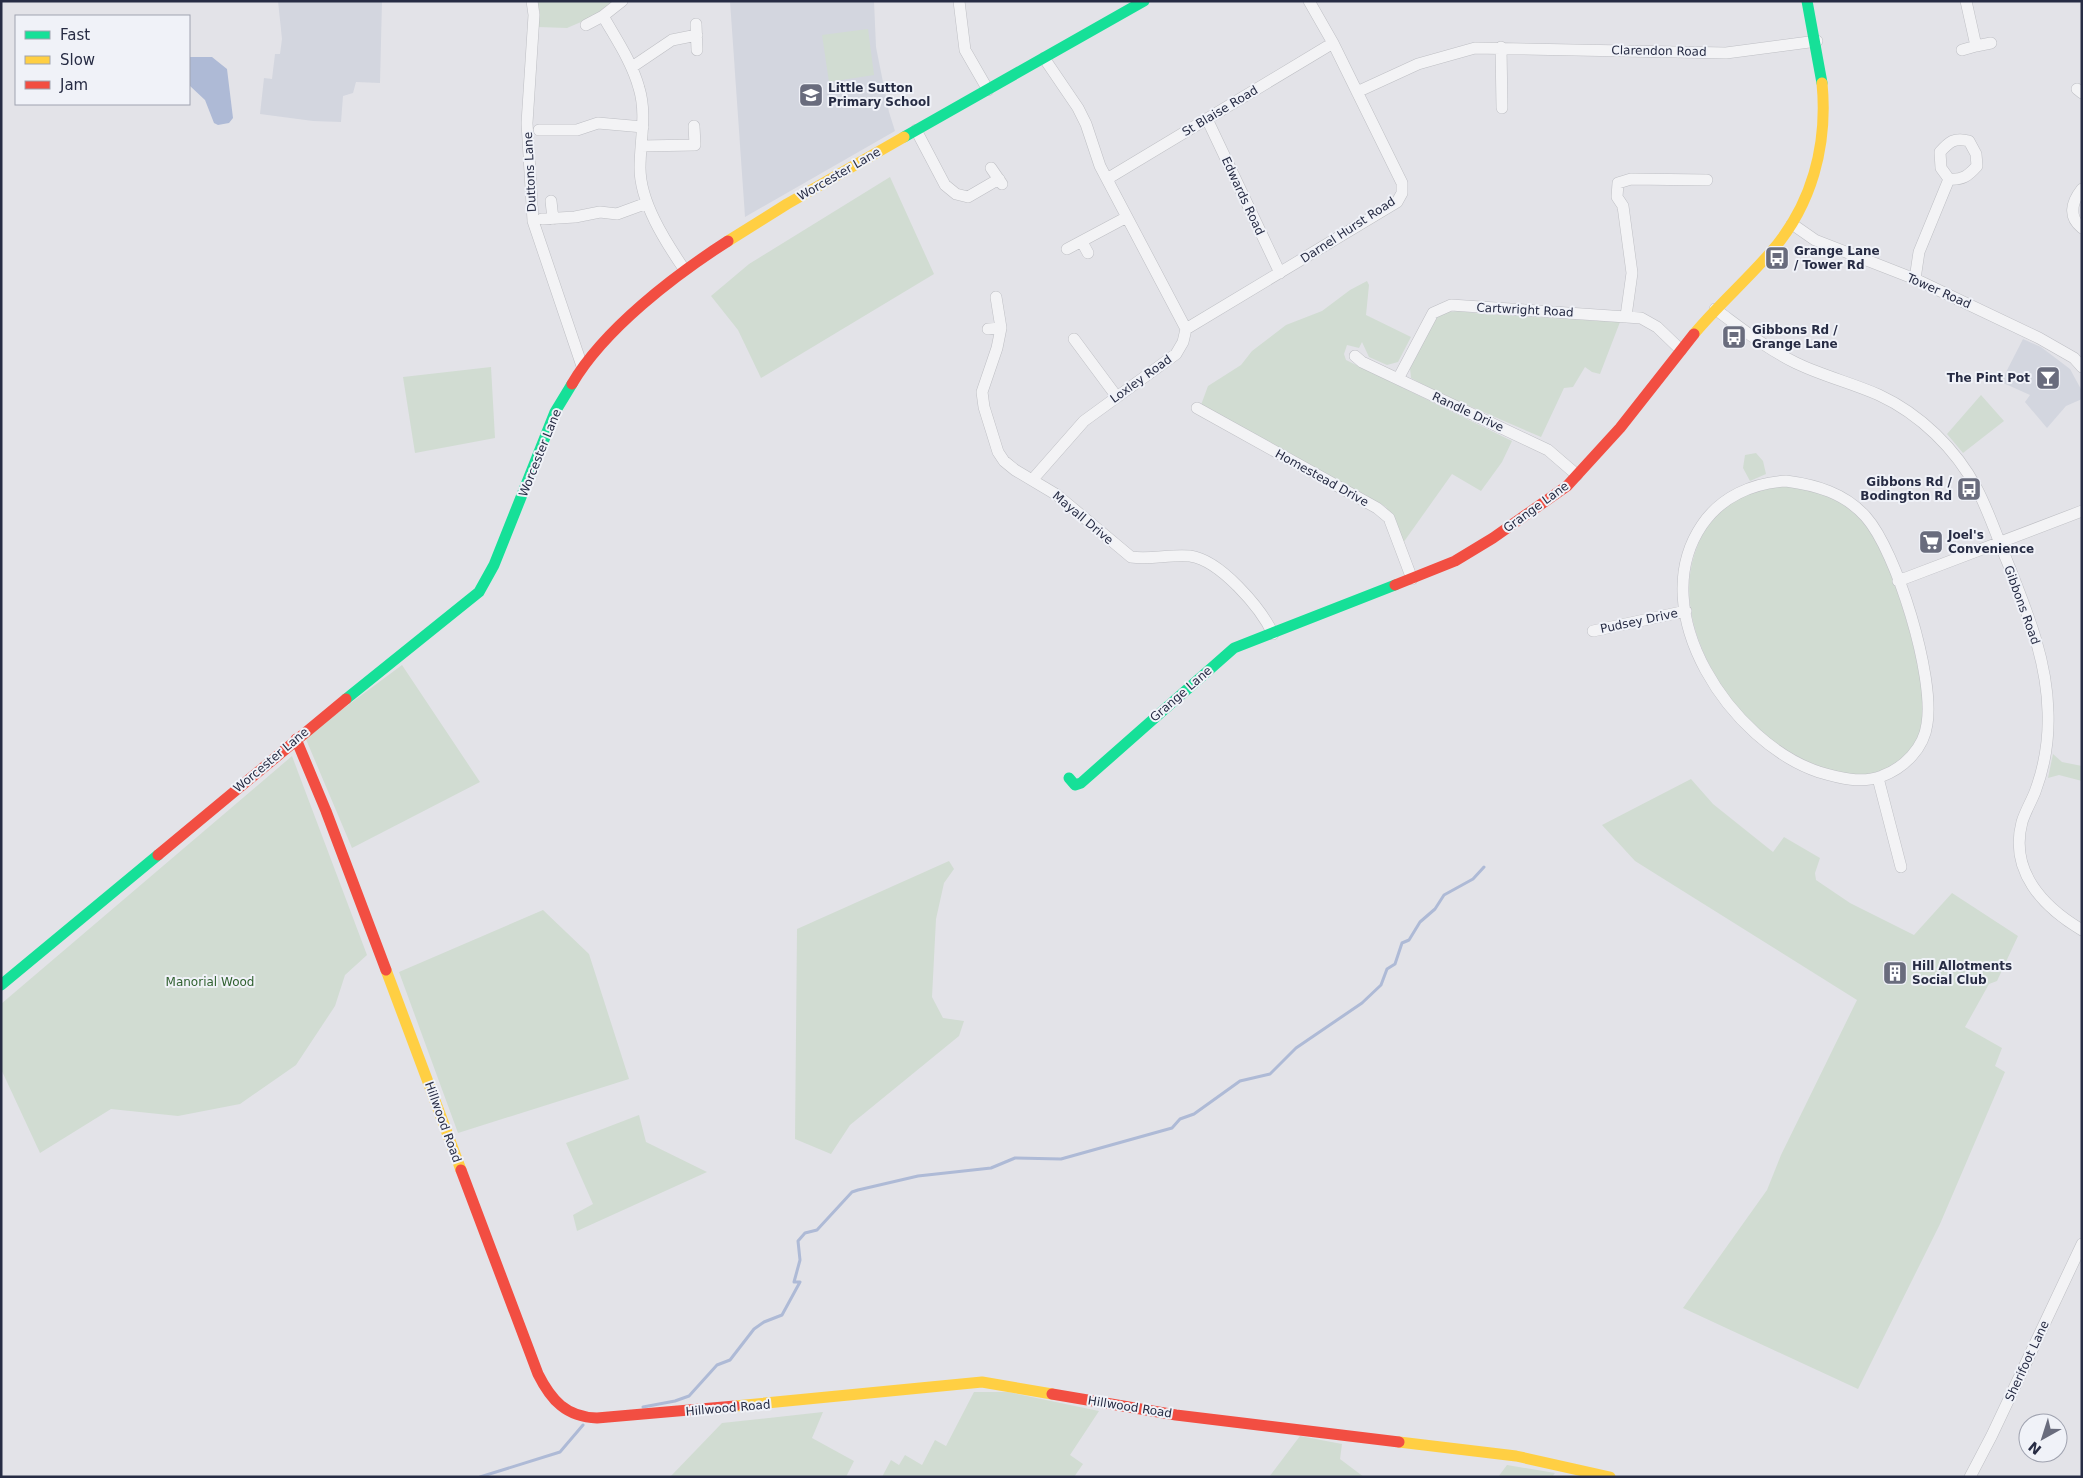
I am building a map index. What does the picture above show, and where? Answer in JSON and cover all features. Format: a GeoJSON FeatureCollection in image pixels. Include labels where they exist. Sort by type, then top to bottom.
{"type":"FeatureCollection","features":[{"type":"Feature","properties":{"kind":"street","name":"Duttons Lane"},"geometry":{"type":"LineString","coordinates":[[532,1],[534,15],[527,123],[533,221],[582,366]]}},
{"type":"Feature","properties":{"kind":"street"},"geometry":{"type":"LineString","coordinates":[[586,25],[603,16],[622,1]]}},
{"type":"Feature","properties":{"kind":"street"},"geometry":{"type":"LineString","coordinates":[[959,1],[965,50],[988,90]]}},
{"type":"Feature","properties":{"kind":"street","name":"Worcester Lane"},"geometry":{"type":"LineString","coordinates":[[1,984],[96,908],[296,739],[479,592],[494,565],[555,412],[582,366],[604,341],[684,269],[787,204],[1144,1]]}},
{"type":"Feature","properties":{"kind":"street","name":"Darnel Hurst Road"},"geometry":{"type":"LineString","coordinates":[[1186,329],[1280,274],[1396,202],[1402,193],[1402,183],[1333,43],[1309,1]]}},
{"type":"Feature","properties":{"kind":"street","name":"Grange Lane"},"geometry":{"type":"LineString","coordinates":[[1069,778],[1075,784],[1081,783],[1234,648],[1412,580],[1455,561],[1493,538],[1567,486],[1633,414],[1681,350],[1715,309],[1764,260],[1792,224],[1808,194],[1819,159],[1825,127],[1822,71],[1807,1]]}},
{"type":"Feature","properties":{"kind":"street"},"geometry":{"type":"LineString","coordinates":[[1966,1],[1976,46]]}},
{"type":"Feature","properties":{"kind":"street"},"geometry":{"type":"LineString","coordinates":[[603,16],[632,67],[642,99],[642,186],[647,203],[684,269]]}},
{"type":"Feature","properties":{"kind":"street"},"geometry":{"type":"LineString","coordinates":[[632,67],[672,40],[696,29],[697,50]]}},
{"type":"Feature","properties":{"kind":"street","name":"Clarendon Road"},"geometry":{"type":"LineString","coordinates":[[1357,92],[1418,64],[1448,54],[1475,48],[1726,52],[1817,41]]}},
{"type":"Feature","properties":{"kind":"street","name":"St Blaise Road"},"geometry":{"type":"LineString","coordinates":[[1107,179],[1333,43]]}},
{"type":"Feature","properties":{"kind":"street"},"geometry":{"type":"LineString","coordinates":[[1962,50],[1991,43]]}},
{"type":"Feature","properties":{"kind":"street"},"geometry":{"type":"LineString","coordinates":[[1501,47],[1502,108]]}},
{"type":"Feature","properties":{"kind":"street"},"geometry":{"type":"LineString","coordinates":[[1044,58],[1078,108],[1107,179],[1186,329]]}},
{"type":"Feature","properties":{"kind":"street","name":"Edwards Road"},"geometry":{"type":"LineString","coordinates":[[1207,119],[1280,274]]}},
{"type":"Feature","properties":{"kind":"street"},"geometry":{"type":"LineString","coordinates":[[545,126],[577,130],[598,123],[643,127]]}},
{"type":"Feature","properties":{"kind":"street"},"geometry":{"type":"LineString","coordinates":[[641,146],[695,145],[694,126]]}},
{"type":"Feature","properties":{"kind":"street"},"geometry":{"type":"LineString","coordinates":[[916,130],[946,185],[956,194],[968,197],[1001,182],[991,168]]}},
{"type":"Feature","properties":{"kind":"street"},"geometry":{"type":"LineString","coordinates":[[1626,316],[1632,273],[1623,206],[1617,197],[1618,183],[1631,179],[1707,180]]}},
{"type":"Feature","properties":{"kind":"street"},"geometry":{"type":"LineString","coordinates":[[1915,279],[1919,252],[1949,179]]}},
{"type":"Feature","properties":{"kind":"street"},"geometry":{"type":"LineString","coordinates":[[2082,190],[2072,207],[2072,215],[2075,222],[2082,228]]}},
{"type":"Feature","properties":{"kind":"street"},"geometry":{"type":"LineString","coordinates":[[551,201],[548,219],[600,212],[618,214],[647,203]]}},
{"type":"Feature","properties":{"kind":"street"},"geometry":{"type":"LineString","coordinates":[[1067,249],[1127,218]]}},
{"type":"Feature","properties":{"kind":"street","name":"Tower Road"},"geometry":{"type":"LineString","coordinates":[[1792,224],[1815,240],[1915,279],[2040,338],[2078,363]]}},
{"type":"Feature","properties":{"kind":"street"},"geometry":{"type":"LineString","coordinates":[[1082,242],[1088,254]]}},
{"type":"Feature","properties":{"kind":"street","name":"Mayall Drive"},"geometry":{"type":"LineString","coordinates":[[996,297],[1001,328],[997,348],[982,392],[984,407],[998,452],[1004,461],[1015,470],[1033,479],[1056,495],[1131,557],[1141,559],[1190,556],[1221,571],[1265,617],[1273,634]]}},
{"type":"Feature","properties":{"kind":"street","name":"Cartwright Road"},"geometry":{"type":"LineString","coordinates":[[1398,379],[1432,313],[1451,306],[1641,318],[1657,328],[1681,350]]}},
{"type":"Feature","properties":{"kind":"street","name":"Gibbons Road"},"geometry":{"type":"LineString","coordinates":[[1715,309],[1774,351],[1796,363],[1890,401],[1927,426],[1952,452],[1970,476],[1999,542],[2041,658],[2048,713],[2042,770],[2022,821],[2019,837],[2021,862],[2028,879],[2039,896],[2052,909],[2082,930]]}},
{"type":"Feature","properties":{"kind":"street"},"geometry":{"type":"LineString","coordinates":[[988,328],[1001,328]]}},
{"type":"Feature","properties":{"kind":"street","name":"Loxley Road"},"geometry":{"type":"LineString","coordinates":[[1033,479],[1084,421],[1176,354],[1183,342],[1186,329]]}},
{"type":"Feature","properties":{"kind":"street"},"geometry":{"type":"LineString","coordinates":[[1074,339],[1087,348],[1116,397]]}},
{"type":"Feature","properties":{"kind":"street"},"geometry":{"type":"LineString","coordinates":[[2078,363],[2082,349]]}},
{"type":"Feature","properties":{"kind":"street","name":"Randle Drive"},"geometry":{"type":"LineString","coordinates":[[1355,356],[1362,362],[1548,450],[1577,475]]}},
{"type":"Feature","properties":{"kind":"street","name":"Homestead Drive"},"geometry":{"type":"LineString","coordinates":[[1197,408],[1377,508],[1389,518],[1412,580]]}},
{"type":"Feature","properties":{"kind":"street"},"geometry":{"type":"LineString","coordinates":[[1774,482],[1810,484],[1834,493],[1852,504],[1867,517],[1879,537],[1898,581],[1919,645],[1927,691],[1927,725],[1915,753],[1890,773],[1878,778],[1854,780],[1832,776],[1789,759],[1765,742],[1736,716],[1716,689],[1696,649],[1686,611],[1683,591],[1687,557],[1696,534],[1708,517],[1734,495],[1774,482]]}},
{"type":"Feature","properties":{"kind":"street"},"geometry":{"type":"LineString","coordinates":[[1898,581],[2082,511]]}},
{"type":"Feature","properties":{"kind":"street","name":"Pudsey Drive"},"geometry":{"type":"LineString","coordinates":[[1593,631],[1686,611]]}},
{"type":"Feature","properties":{"kind":"street","name":"Hillwood Road"},"geometry":{"type":"LineString","coordinates":[[296,739],[326,811],[518,1323],[550,1397],[566,1410],[588,1418],[622,1417],[982,1382],[1176,1415],[1516,1456],[1610,1477]]}},
{"type":"Feature","properties":{"kind":"street"},"geometry":{"type":"LineString","coordinates":[[1878,778],[1901,867]]}},
{"type":"Feature","properties":{"kind":"street","name":"Sherifoot Lane"},"geometry":{"type":"LineString","coordinates":[[1970,1477],[1992,1435],[2082,1244]]}},
{"type":"Feature","properties":{"kind":"shaded area"},"geometry":{"type":"Polygon","coordinates":[[[278,1],[382,1],[380,83],[356,82],[353,93],[343,96],[341,122],[313,121],[260,114],[264,78],[272,79],[275,54],[280,54],[282,39],[278,1]]]}},
{"type":"Feature","properties":{"kind":"shaded area","name":"Little Sutton Primary School"},"geometry":{"type":"Polygon","coordinates":[[[730,1],[874,1],[876,47],[889,112],[895,131],[745,217],[730,1]]]}},
{"type":"Feature","properties":{"kind":"shaded area"},"geometry":{"type":"Polygon","coordinates":[[[2023,339],[2041,347],[2070,369],[2082,391],[2082,399],[2066,406],[2047,428],[2025,402],[2030,395],[2001,382],[2023,339]]]}},
{"type":"Feature","properties":{"kind":"green space"},"geometry":{"type":"Polygon","coordinates":[[[535,1],[613,1],[595,16],[567,28],[538,27],[540,12],[535,1]]]}},
{"type":"Feature","properties":{"kind":"green space"},"geometry":{"type":"Polygon","coordinates":[[[868,29],[874,75],[829,82],[822,35],[868,29]]]}},
{"type":"Feature","properties":{"kind":"green space"},"geometry":{"type":"Polygon","coordinates":[[[890,177],[934,274],[761,378],[738,330],[711,296],[749,264],[890,177]]]}},
{"type":"Feature","properties":{"kind":"green space"},"geometry":{"type":"Polygon","coordinates":[[[1367,281],[1369,285],[1366,315],[1411,337],[1398,362],[1387,365],[1369,357],[1362,342],[1359,348],[1347,345],[1344,354],[1346,360],[1512,441],[1502,462],[1481,491],[1452,474],[1403,543],[1386,507],[1201,405],[1208,386],[1241,365],[1252,351],[1286,325],[1322,311],[1350,290],[1367,281]]]}},
{"type":"Feature","properties":{"kind":"green space"},"geometry":{"type":"Polygon","coordinates":[[[1460,311],[1620,322],[1600,374],[1592,372],[1585,367],[1573,387],[1564,388],[1541,437],[1437,392],[1411,378],[1410,368],[1434,318],[1448,312],[1460,311]]]}},
{"type":"Feature","properties":{"kind":"green space"},"geometry":{"type":"Polygon","coordinates":[[[491,367],[495,438],[415,453],[403,377],[491,367]]]}},
{"type":"Feature","properties":{"kind":"green space"},"geometry":{"type":"Polygon","coordinates":[[[1981,395],[2004,421],[1963,453],[1947,434],[1981,395]]]}},
{"type":"Feature","properties":{"kind":"green space"},"geometry":{"type":"Polygon","coordinates":[[[1756,453],[1763,461],[1766,474],[1750,481],[1743,468],[1745,455],[1756,453]]]}},
{"type":"Feature","properties":{"kind":"green space"},"geometry":{"type":"Polygon","coordinates":[[[1775,486],[1807,486],[1831,497],[1859,516],[1865,523],[1875,539],[1897,591],[1916,655],[1924,710],[1919,736],[1906,754],[1895,763],[1881,771],[1867,775],[1845,774],[1806,763],[1765,736],[1748,721],[1732,701],[1718,680],[1696,634],[1689,585],[1693,560],[1707,527],[1729,505],[1755,490],[1775,486]]]}},
{"type":"Feature","properties":{"kind":"green space"},"geometry":{"type":"Polygon","coordinates":[[[402,665],[480,782],[352,848],[305,737],[402,665]]]}},
{"type":"Feature","properties":{"kind":"green space"},"geometry":{"type":"Polygon","coordinates":[[[2053,754],[2062,762],[2082,766],[2082,781],[2059,775],[2048,778],[2053,754]]]}},
{"type":"Feature","properties":{"kind":"green space","name":"Manorial Wood"},"geometry":{"type":"Polygon","coordinates":[[[292,756],[367,955],[345,975],[335,1006],[296,1065],[240,1104],[178,1116],[111,1109],[40,1153],[1,1069],[1,1004],[292,756]]]}},
{"type":"Feature","properties":{"kind":"green space"},"geometry":{"type":"Polygon","coordinates":[[[1691,779],[1713,804],[1773,852],[1784,837],[1820,858],[1815,873],[1816,880],[1850,903],[1914,935],[1952,893],[2018,936],[1997,981],[1989,984],[1965,1027],[2002,1048],[1995,1066],[2005,1072],[1940,1224],[1858,1389],[1683,1308],[1767,1190],[1781,1155],[1857,1000],[1635,861],[1602,825],[1691,779]]]}},
{"type":"Feature","properties":{"kind":"green space"},"geometry":{"type":"Polygon","coordinates":[[[949,861],[954,869],[944,883],[936,919],[932,997],[943,1018],[964,1021],[959,1036],[850,1125],[831,1154],[795,1139],[797,929],[949,861]]]}},
{"type":"Feature","properties":{"kind":"green space"},"geometry":{"type":"Polygon","coordinates":[[[543,910],[589,954],[629,1079],[458,1133],[399,972],[543,910]]]}},
{"type":"Feature","properties":{"kind":"green space"},"geometry":{"type":"Polygon","coordinates":[[[639,1115],[646,1142],[707,1172],[577,1231],[573,1215],[593,1204],[566,1143],[639,1115]]]}},
{"type":"Feature","properties":{"kind":"green space"},"geometry":{"type":"Polygon","coordinates":[[[974,1392],[1008,1392],[1099,1411],[1070,1455],[1083,1464],[1074,1477],[882,1477],[891,1460],[899,1465],[905,1455],[922,1465],[935,1440],[946,1446],[974,1392]]]}},
{"type":"Feature","properties":{"kind":"green space"},"geometry":{"type":"Polygon","coordinates":[[[823,1412],[812,1438],[854,1461],[846,1477],[670,1477],[722,1423],[823,1412]]]}},
{"type":"Feature","properties":{"kind":"green space"},"geometry":{"type":"Polygon","coordinates":[[[1300,1436],[1342,1444],[1340,1459],[1364,1477],[1269,1477],[1300,1436]]]}},
{"type":"Feature","properties":{"kind":"green space"},"geometry":{"type":"Polygon","coordinates":[[[1507,1465],[1555,1473],[1552,1477],[1498,1477],[1507,1465]]]}},
{"type":"Feature","properties":{"kind":"water"},"geometry":{"type":"Polygon","coordinates":[[[190,57],[212,57],[227,69],[233,118],[229,123],[218,125],[214,123],[205,100],[190,86],[190,57]]]}},
{"type":"Feature","properties":{"kind":"waterway"},"geometry":{"type":"LineString","coordinates":[[643,1407],[675,1401],[689,1396],[717,1365],[730,1360],[754,1329],[764,1322],[782,1315],[800,1282],[794,1282],[800,1260],[798,1241],[805,1233],[817,1230],[852,1192],[918,1176],[991,1168],[1015,1158],[1061,1159],[1172,1128],[1180,1119],[1194,1114],[1240,1081],[1270,1074],[1296,1048],[1362,1003],[1381,985],[1387,969],[1395,964],[1402,943],[1409,940],[1420,922],[1435,909],[1444,895],[1473,879],[1484,867]]}},
{"type":"Feature","properties":{"kind":"waterway"},"geometry":{"type":"LineString","coordinates":[[480,1477],[560,1452],[583,1425]]}},
{"type":"Feature","properties":{"kind":"traffic: fast"},"geometry":{"type":"LineString","coordinates":[[904,137],[1144,1]]}},
{"type":"Feature","properties":{"kind":"traffic: fast"},"geometry":{"type":"LineString","coordinates":[[1807,1],[1822,83]]}},
{"type":"Feature","properties":{"kind":"traffic: fast"},"geometry":{"type":"LineString","coordinates":[[346,699],[479,592],[494,565],[555,412],[572,384]]}},
{"type":"Feature","properties":{"kind":"traffic: fast"},"geometry":{"type":"LineString","coordinates":[[1069,778],[1075,785],[1081,783],[1234,648],[1395,585]]}},
{"type":"Feature","properties":{"kind":"traffic: fast"},"geometry":{"type":"LineString","coordinates":[[1,985],[158,855]]}},
{"type":"Feature","properties":{"kind":"traffic: slow"},"geometry":{"type":"LineString","coordinates":[[1694,334],[1770,253],[1785,235],[1797,215],[1814,174],[1819,152],[1822,129],[1822,83]]}},
{"type":"Feature","properties":{"kind":"traffic: slow"},"geometry":{"type":"LineString","coordinates":[[728,241],[787,204],[904,137]]}},
{"type":"Feature","properties":{"kind":"traffic: slow"},"geometry":{"type":"LineString","coordinates":[[386,970],[461,1170]]}},
{"type":"Feature","properties":{"kind":"traffic: slow"},"geometry":{"type":"LineString","coordinates":[[735,1406],[982,1382],[1052,1394]]}},
{"type":"Feature","properties":{"kind":"traffic: slow"},"geometry":{"type":"LineString","coordinates":[[1399,1442],[1516,1456],[1610,1477]]}},
{"type":"Feature","properties":{"kind":"traffic: jam"},"geometry":{"type":"LineString","coordinates":[[572,384],[602,343],[621,324],[664,287],[728,241]]}},
{"type":"Feature","properties":{"kind":"traffic: jam"},"geometry":{"type":"LineString","coordinates":[[1395,585],[1455,561],[1493,538],[1567,486],[1620,428],[1694,334]]}},
{"type":"Feature","properties":{"kind":"traffic: jam"},"geometry":{"type":"LineString","coordinates":[[158,855],[346,699]]}},
{"type":"Feature","properties":{"kind":"traffic: jam"},"geometry":{"type":"LineString","coordinates":[[296,739],[326,811],[386,970]]}},
{"type":"Feature","properties":{"kind":"traffic: jam"},"geometry":{"type":"LineString","coordinates":[[461,1170],[538,1374],[554,1399],[568,1410],[577,1414],[597,1418],[735,1406]]}},
{"type":"Feature","properties":{"kind":"traffic: jam"},"geometry":{"type":"LineString","coordinates":[[1052,1394],[1176,1415],[1399,1442]]}},
{"type":"Feature","properties":{"kind":"place","name":"Little Sutton Primary School"},"geometry":{"type":"Point","coordinates":[811,95]}},
{"type":"Feature","properties":{"kind":"place","name":"Grange Lane / Tower Rd"},"geometry":{"type":"Point","coordinates":[1777,258]}},
{"type":"Feature","properties":{"kind":"place","name":"Gibbons Rd / Grange Lane"},"geometry":{"type":"Point","coordinates":[1734,337]}},
{"type":"Feature","properties":{"kind":"place","name":"The Pint Pot"},"geometry":{"type":"Point","coordinates":[2048,378]}},
{"type":"Feature","properties":{"kind":"place","name":"Gibbons Rd / Bodington Rd"},"geometry":{"type":"Point","coordinates":[1969,489]}},
{"type":"Feature","properties":{"kind":"place","name":"Joel's Convenience"},"geometry":{"type":"Point","coordinates":[1931,542]}},
{"type":"Feature","properties":{"kind":"place","name":"Hill Allotments Social Club"},"geometry":{"type":"Point","coordinates":[1895,973]}}]}
